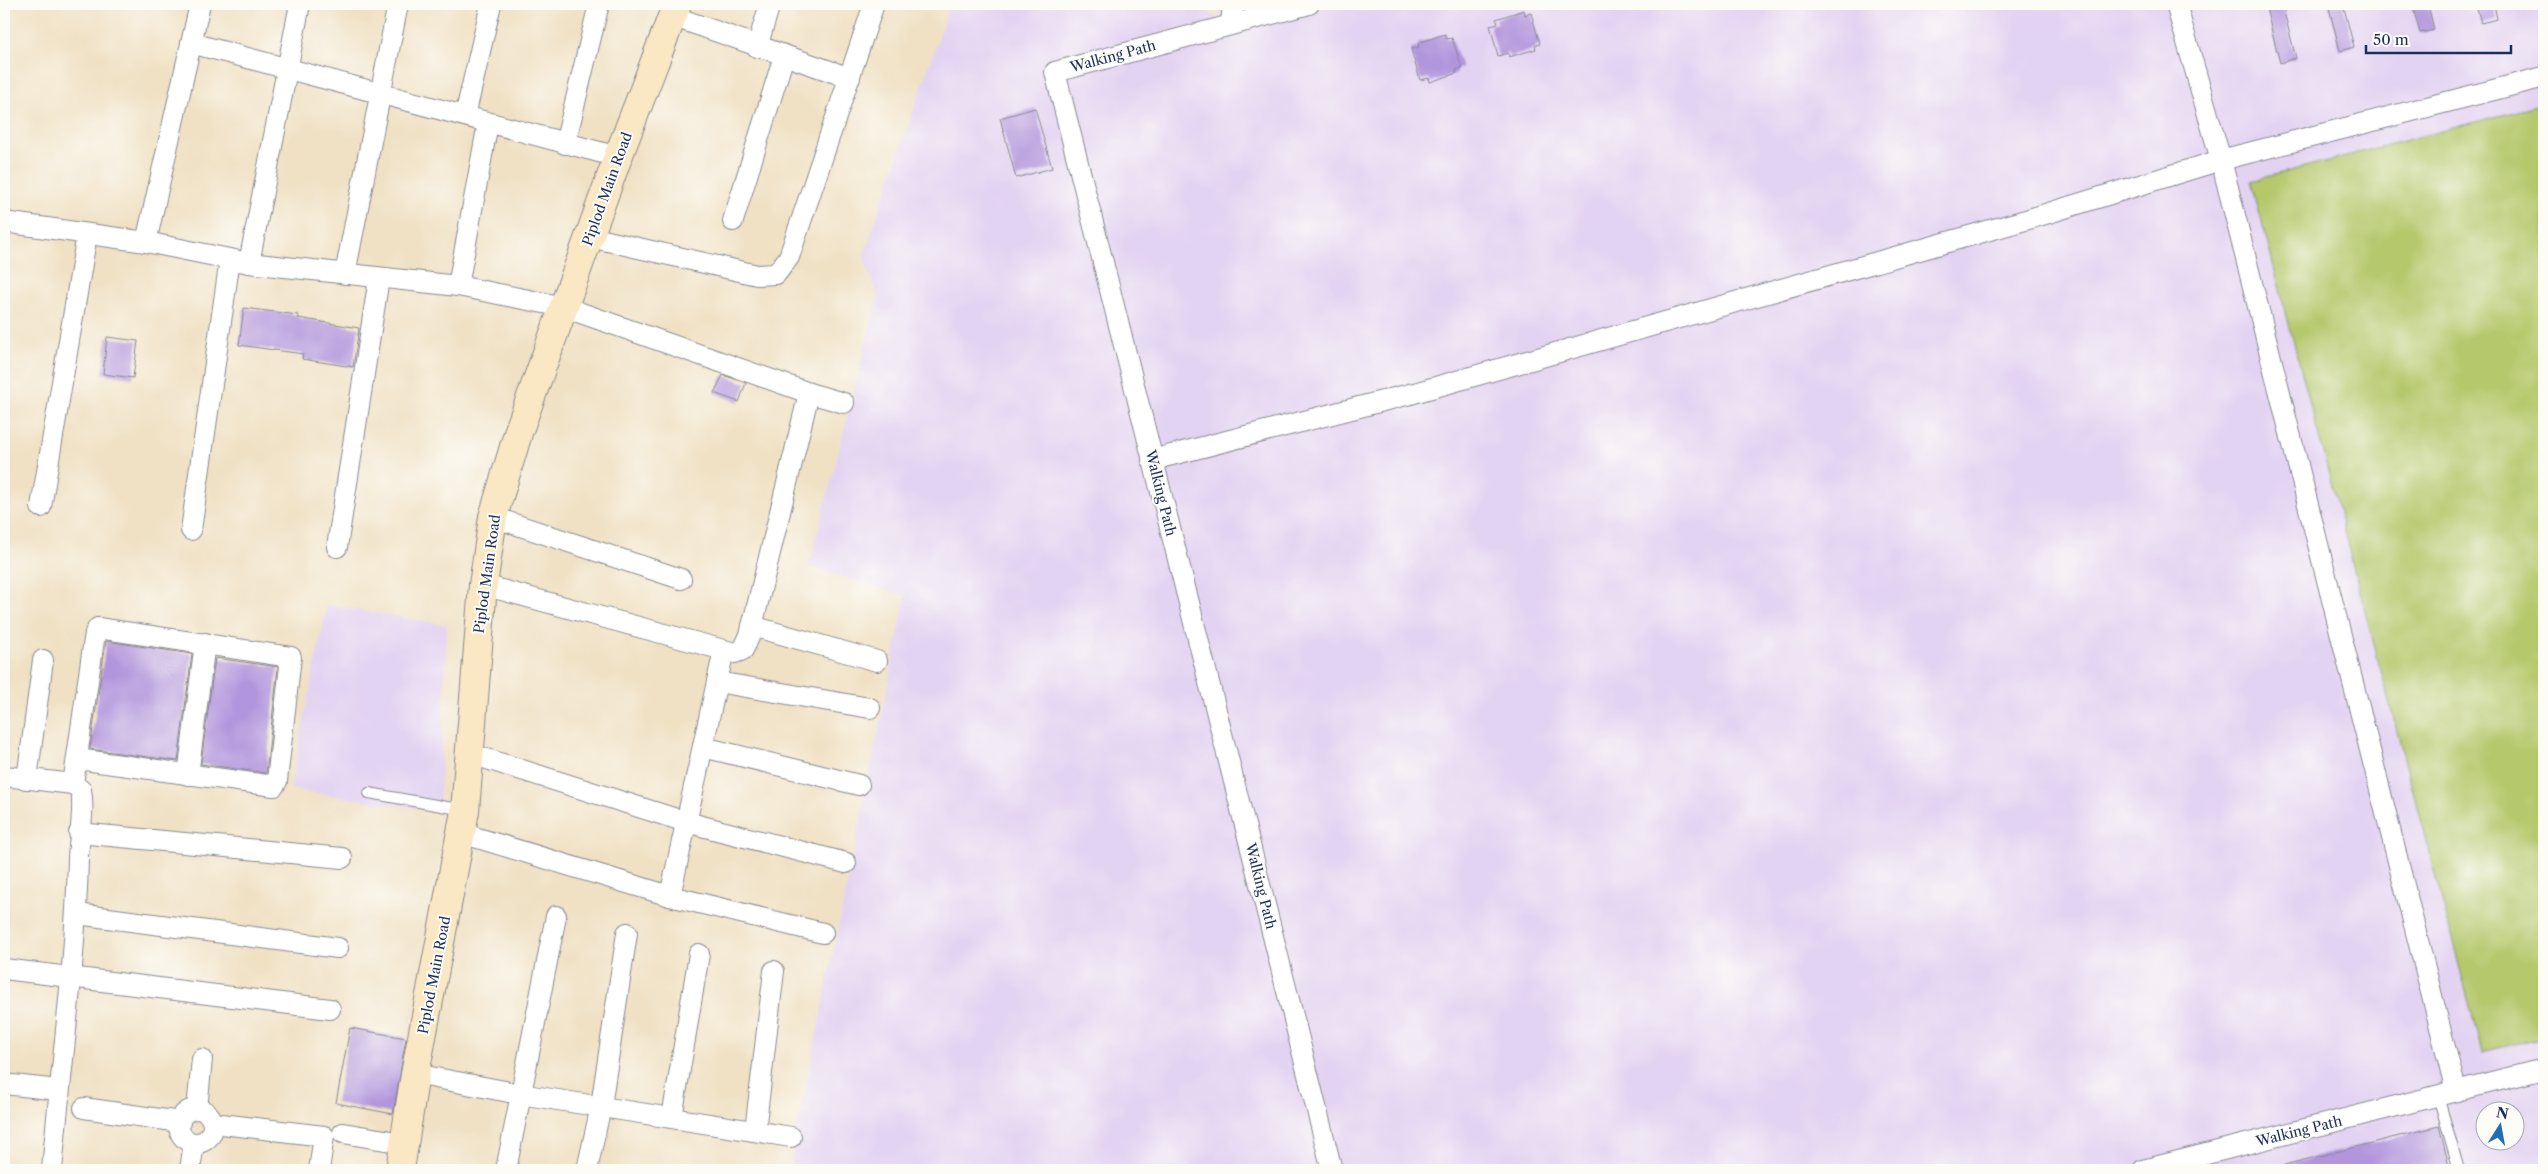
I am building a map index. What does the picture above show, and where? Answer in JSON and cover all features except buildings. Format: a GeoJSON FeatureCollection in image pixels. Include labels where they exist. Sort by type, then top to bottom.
{"type":"FeatureCollection","features":[{"type":"Feature","properties":{"kind":"street"},"geometry":{"type":"LineString","coordinates":[[146,242],[200,4]]}},
{"type":"Feature","properties":{"kind":"street"},"geometry":{"type":"LineString","coordinates":[[191,530],[239,261],[287,67],[300,4]]}},
{"type":"Feature","properties":{"kind":"street"},"geometry":{"type":"LineString","coordinates":[[345,274],[398,4]]}},
{"type":"Feature","properties":{"kind":"street"},"geometry":{"type":"LineString","coordinates":[[464,116],[491,4]]}},
{"type":"Feature","properties":{"kind":"street"},"geometry":{"type":"LineString","coordinates":[[565,144],[599,4]]}},
{"type":"Feature","properties":{"kind":"street"},"geometry":{"type":"LineString","coordinates":[[757,47],[770,4]]}},
{"type":"Feature","properties":{"kind":"street"},"geometry":{"type":"LineString","coordinates":[[590,236],[757,275],[776,274],[789,257],[874,4]]}},
{"type":"Feature","properties":{"kind":"street"},"geometry":{"type":"LineString","coordinates":[[1231,24],[1233,4]]}},
{"type":"Feature","properties":{"kind":"street","name":"Walking Path"},"geometry":{"type":"LineString","coordinates":[[1309,4],[1055,72],[1332,1170]]}},
{"type":"Feature","properties":{"kind":"street"},"geometry":{"type":"LineString","coordinates":[[2176,4],[2221,160],[2447,1094]]}},
{"type":"Feature","properties":{"kind":"street"},"geometry":{"type":"LineString","coordinates":[[675,10],[757,47],[850,78]]}},
{"type":"Feature","properties":{"kind":"street","name":"Piplod Main Road"},"geometry":{"type":"LineString","coordinates":[[400,1170],[415,1074],[463,822],[483,585],[493,517],[519,430],[618,157],[675,10]]}},
{"type":"Feature","properties":{"kind":"street"},"geometry":{"type":"LineString","coordinates":[[191,42],[618,157]]}},
{"type":"Feature","properties":{"kind":"street"},"geometry":{"type":"LineString","coordinates":[[733,221],[784,56]]}},
{"type":"Feature","properties":{"kind":"street"},"geometry":{"type":"LineString","coordinates":[[1152,459],[1424,390],[2029,219],[2221,160],[2544,77]]}},
{"type":"Feature","properties":{"kind":"street"},"geometry":{"type":"LineString","coordinates":[[458,286],[488,122]]}},
{"type":"Feature","properties":{"kind":"street"},"geometry":{"type":"LineString","coordinates":[[4,222],[146,242],[239,261],[458,286],[564,307],[808,393],[844,403]]}},
{"type":"Feature","properties":{"kind":"street"},"geometry":{"type":"LineString","coordinates":[[41,507],[87,234]]}},
{"type":"Feature","properties":{"kind":"street"},"geometry":{"type":"LineString","coordinates":[[337,547],[379,278]]}},
{"type":"Feature","properties":{"kind":"street"},"geometry":{"type":"LineString","coordinates":[[483,585],[735,653],[743,650],[752,626],[808,393]]}},
{"type":"Feature","properties":{"kind":"street"},"geometry":{"type":"LineString","coordinates":[[493,517],[680,580]]}},
{"type":"Feature","properties":{"kind":"street"},"geometry":{"type":"LineString","coordinates":[[752,626],[877,661]]}},
{"type":"Feature","properties":{"kind":"street"},"geometry":{"type":"LineString","coordinates":[[73,784],[96,630],[102,628],[291,657],[277,781],[271,786],[188,776],[77,759]]}},
{"type":"Feature","properties":{"kind":"street"},"geometry":{"type":"LineString","coordinates":[[188,776],[205,643]]}},
{"type":"Feature","properties":{"kind":"street"},"geometry":{"type":"LineString","coordinates":[[670,896],[724,650]]}},
{"type":"Feature","properties":{"kind":"street"},"geometry":{"type":"LineString","coordinates":[[27,779],[43,660]]}},
{"type":"Feature","properties":{"kind":"street"},"geometry":{"type":"LineString","coordinates":[[717,682],[870,708]]}},
{"type":"Feature","properties":{"kind":"street"},"geometry":{"type":"LineString","coordinates":[[703,747],[859,785]]}},
{"type":"Feature","properties":{"kind":"street"},"geometry":{"type":"LineString","coordinates":[[468,753],[686,822],[846,863]]}},
{"type":"Feature","properties":{"kind":"street"},"geometry":{"type":"LineString","coordinates":[[4,776],[73,784],[80,790],[82,800],[79,833],[77,914],[52,1170]]}},
{"type":"Feature","properties":{"kind":"street"},"geometry":{"type":"LineString","coordinates":[[463,822],[670,896],[823,933]]}},
{"type":"Feature","properties":{"kind":"street"},"geometry":{"type":"LineString","coordinates":[[79,833],[342,858]]}},
{"type":"Feature","properties":{"kind":"street"},"geometry":{"type":"LineString","coordinates":[[77,914],[338,948]]}},
{"type":"Feature","properties":{"kind":"street"},"geometry":{"type":"LineString","coordinates":[[506,1170],[556,916]]}},
{"type":"Feature","properties":{"kind":"street"},"geometry":{"type":"LineString","coordinates":[[587,1170],[602,1106],[627,933]]}},
{"type":"Feature","properties":{"kind":"street"},"geometry":{"type":"LineString","coordinates":[[672,1118],[699,954]]}},
{"type":"Feature","properties":{"kind":"street"},"geometry":{"type":"LineString","coordinates":[[4,969],[330,1009]]}},
{"type":"Feature","properties":{"kind":"street"},"geometry":{"type":"LineString","coordinates":[[755,1131],[774,971]]}},
{"type":"Feature","properties":{"kind":"street"},"geometry":{"type":"LineString","coordinates":[[196,1109],[202,1059]]}},
{"type":"Feature","properties":{"kind":"street","name":"Walking Path"},"geometry":{"type":"LineString","coordinates":[[2143,1170],[2544,1069]]}},
{"type":"Feature","properties":{"kind":"street"},"geometry":{"type":"LineString","coordinates":[[415,1074],[520,1094],[791,1137]]}},
{"type":"Feature","properties":{"kind":"street"},"geometry":{"type":"LineString","coordinates":[[4,1084],[59,1090]]}},
{"type":"Feature","properties":{"kind":"street"},"geometry":{"type":"LineString","coordinates":[[84,1108],[180,1122]]}},
{"type":"Feature","properties":{"kind":"street"},"geometry":{"type":"LineString","coordinates":[[196,1109],[208,1114],[213,1123],[211,1134],[208,1138],[194,1143],[183,1137],[180,1122],[186,1113],[196,1109]]}},
{"type":"Feature","properties":{"kind":"street"},"geometry":{"type":"LineString","coordinates":[[213,1123],[324,1136],[319,1170]]}},
{"type":"Feature","properties":{"kind":"street"},"geometry":{"type":"LineString","coordinates":[[343,1133],[403,1143]]}},
{"type":"Feature","properties":{"kind":"street"},"geometry":{"type":"LineString","coordinates":[[190,1170],[194,1143]]}},
{"type":"Feature","properties":{"kind":"lane"},"geometry":{"type":"LineString","coordinates":[[369,794],[463,822]]}},
{"type":"Feature","properties":{"kind":"lane"},"geometry":{"type":"LineString","coordinates":[[2447,1094],[2459,1170]]}},
{"type":"Feature","properties":{"kind":"shaded area"},"geometry":{"type":"Polygon","coordinates":[[[950,4],[1198,4],[1219,20],[1221,4],[2544,4],[2544,1170],[789,1170],[906,596],[809,567],[878,297],[863,258],[950,4]]]}},
{"type":"Feature","properties":{"kind":"shaded area"},"geometry":{"type":"Polygon","coordinates":[[[327,605],[447,625],[439,812],[290,789],[327,605]]]}},
{"type":"Feature","properties":{"kind":"green space"},"geometry":{"type":"Polygon","coordinates":[[[2544,104],[2544,1037],[2482,1052],[2251,181],[2544,104]]]}}]}
